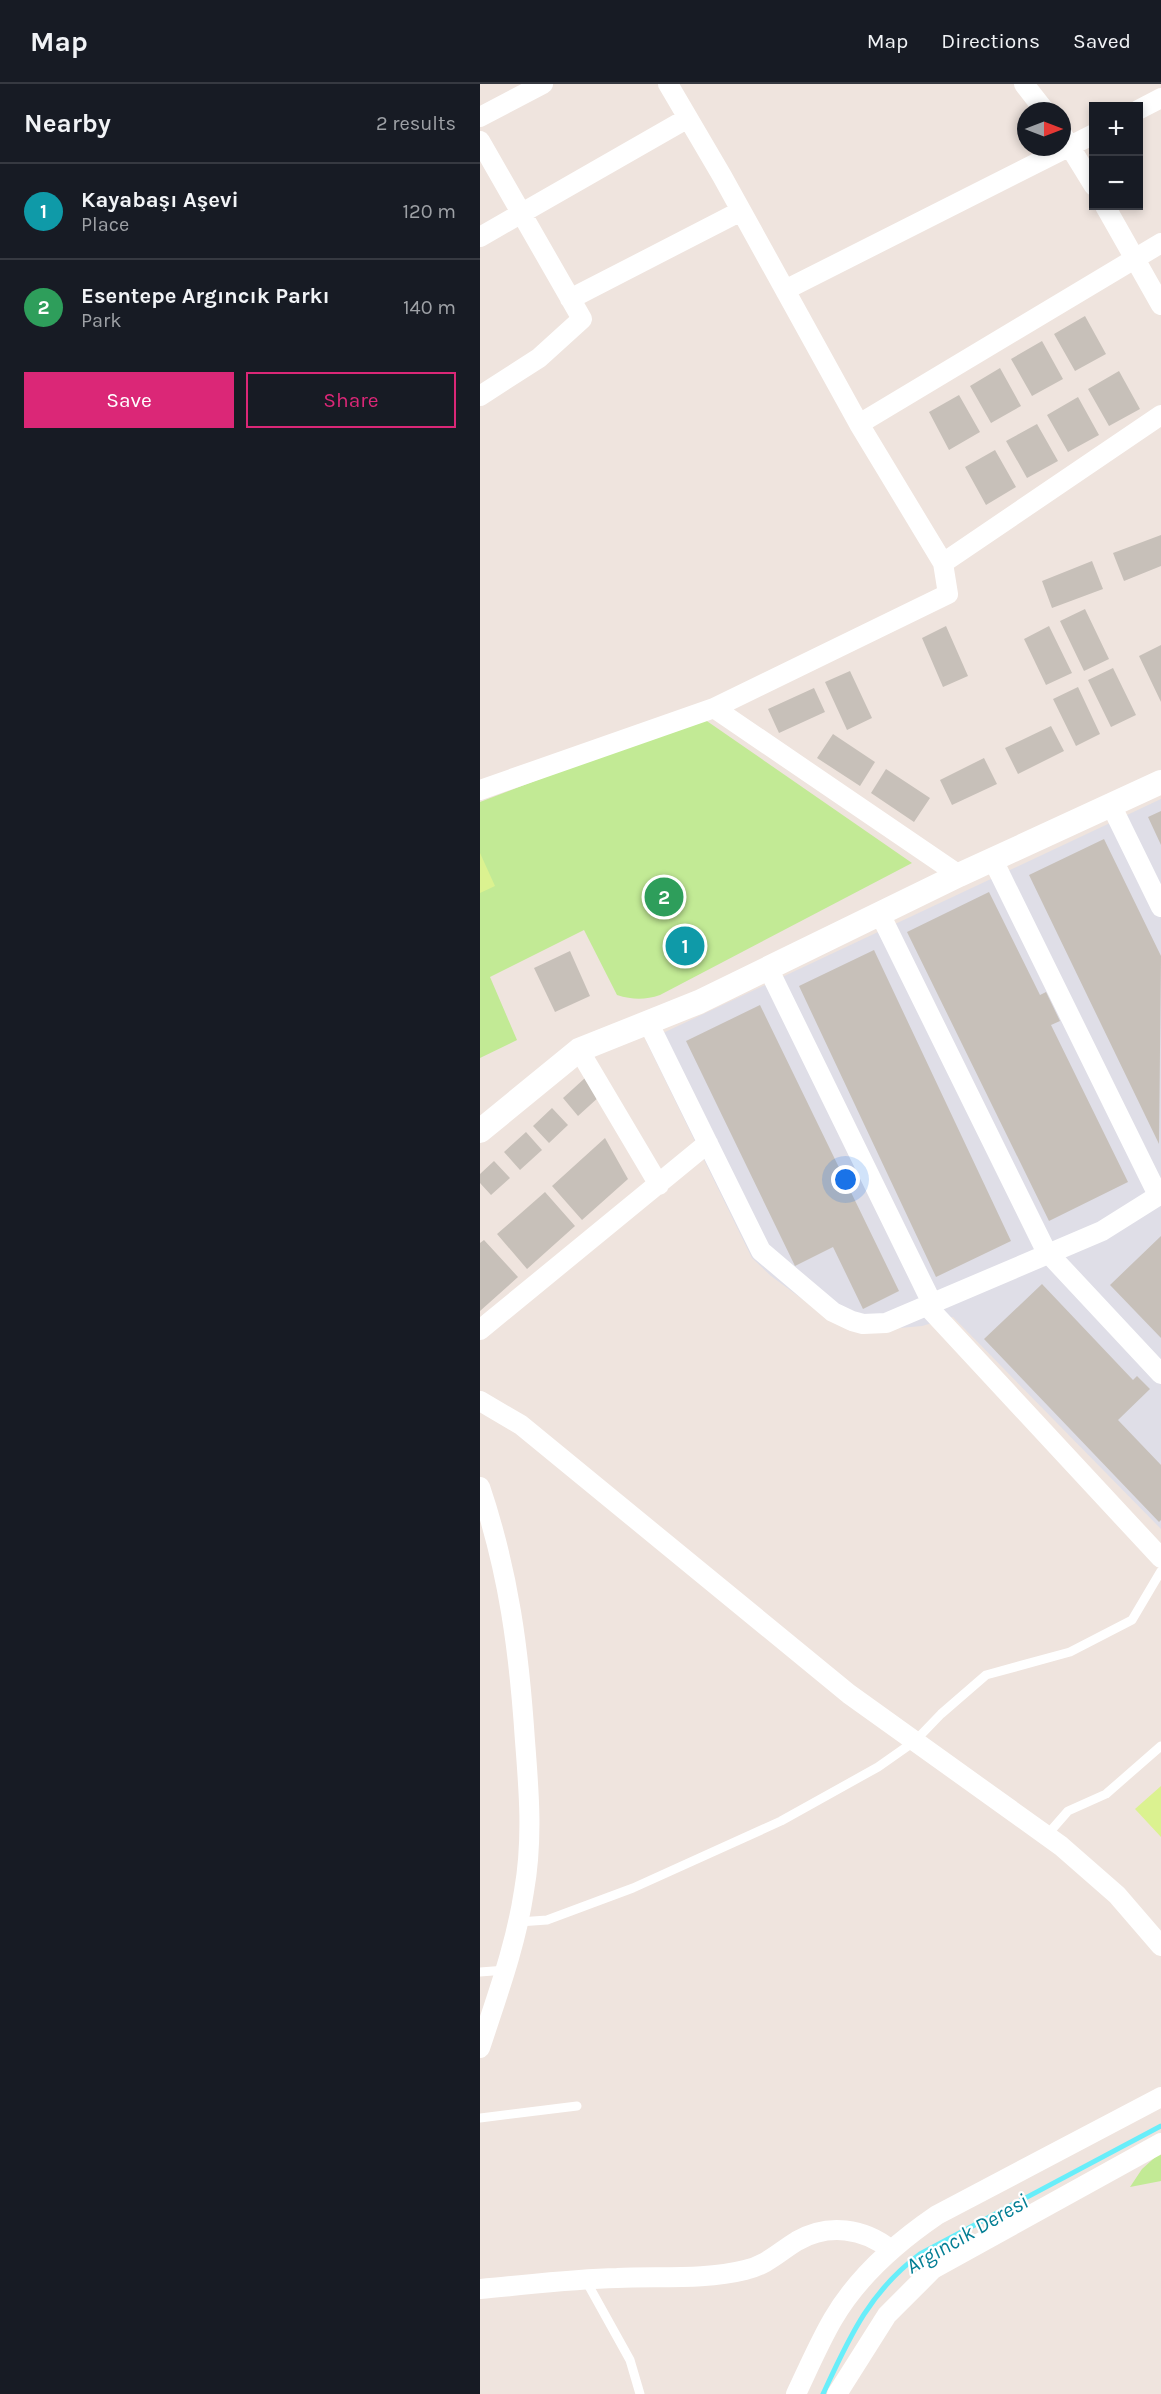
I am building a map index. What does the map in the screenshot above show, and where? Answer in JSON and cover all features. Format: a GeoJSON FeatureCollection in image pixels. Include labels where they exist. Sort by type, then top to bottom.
{"type":"FeatureCollection","features":[{"type":"Feature","properties":{"kind":"street"},"geometry":{"type":"LineString","coordinates":[[480,117],[543,84]]}},
{"type":"Feature","properties":{"kind":"street"},"geometry":{"type":"LineString","coordinates":[[480,790],[714,708],[948,594],[943,563],[858,424],[668,84]]}},
{"type":"Feature","properties":{"kind":"street"},"geometry":{"type":"LineString","coordinates":[[1024,84],[1038,102]]}},
{"type":"Feature","properties":{"kind":"street"},"geometry":{"type":"LineString","coordinates":[[1143,107],[1161,98]]}},
{"type":"Feature","properties":{"kind":"street"},"geometry":{"type":"LineString","coordinates":[[480,237],[688,118]]}},
{"type":"Feature","properties":{"kind":"street"},"geometry":{"type":"LineString","coordinates":[[1071,139],[1089,135]]}},
{"type":"Feature","properties":{"kind":"street"},"geometry":{"type":"LineString","coordinates":[[480,141],[582,319],[539,357],[480,396]]}},
{"type":"Feature","properties":{"kind":"street"},"geometry":{"type":"LineString","coordinates":[[1071,148],[1089,178]]}},
{"type":"Feature","properties":{"kind":"street"},"geometry":{"type":"LineString","coordinates":[[785,290],[1036,156]]}},
{"type":"Feature","properties":{"kind":"street"},"geometry":{"type":"LineString","coordinates":[[1107,210],[1161,305]]}},
{"type":"Feature","properties":{"kind":"street"},"geometry":{"type":"LineString","coordinates":[[570,299],[741,211]]}},
{"type":"Feature","properties":{"kind":"street"},"geometry":{"type":"LineString","coordinates":[[858,424],[1161,243]]}},
{"type":"Feature","properties":{"kind":"street"},"geometry":{"type":"LineString","coordinates":[[943,563],[1161,415]]}},
{"type":"Feature","properties":{"kind":"street"},"geometry":{"type":"LineString","coordinates":[[714,708],[959,875]]}},
{"type":"Feature","properties":{"kind":"street"},"geometry":{"type":"LineString","coordinates":[[480,1131],[579,1050],[699,1002],[959,875],[1161,782]]}},
{"type":"Feature","properties":{"kind":"street"},"geometry":{"type":"LineString","coordinates":[[1111,805],[1161,907]]}},
{"type":"Feature","properties":{"kind":"street"},"geometry":{"type":"LineString","coordinates":[[648,1022],[761,1251],[833,1312],[852,1322],[886,1323],[1102,1231],[1160,1195],[993,860]]}},
{"type":"Feature","properties":{"kind":"street"},"geometry":{"type":"LineString","coordinates":[[880,914],[1048,1254],[1161,1374]]}},
{"type":"Feature","properties":{"kind":"street"},"geometry":{"type":"LineString","coordinates":[[768,968],[930,1305],[1161,1558]]}},
{"type":"Feature","properties":{"kind":"street"},"geometry":{"type":"LineString","coordinates":[[579,1050],[658,1185]]}},
{"type":"Feature","properties":{"kind":"street"},"geometry":{"type":"LineString","coordinates":[[480,1330],[708,1143]]}},
{"type":"Feature","properties":{"kind":"street"},"geometry":{"type":"LineString","coordinates":[[480,1401],[521,1425],[849,1694],[1047,1835],[1117,1895],[1161,1946]]}},
{"type":"Feature","properties":{"kind":"street"},"geometry":{"type":"LineString","coordinates":[[480,1487],[500,1551],[513,1615],[523,1707],[530,1821],[529,1855],[519,1922],[480,2048]]}},
{"type":"Feature","properties":{"kind":"street"},"geometry":{"type":"LineString","coordinates":[[796,2394],[832,2320],[843,2303],[870,2270],[891,2250],[937,2216],[1161,2097]]}},
{"type":"Feature","properties":{"kind":"street"},"geometry":{"type":"LineString","coordinates":[[837,2394],[887,2315],[933,2269],[1161,2143]]}},
{"type":"Feature","properties":{"kind":"street"},"geometry":{"type":"LineString","coordinates":[[480,2289],[585,2279],[698,2276],[743,2271],[766,2263],[808,2236],[829,2231],[861,2233],[891,2250]]}},
{"type":"Feature","properties":{"kind":"lane"},"geometry":{"type":"LineString","coordinates":[[519,1922],[547,1920],[690,1864],[781,1821],[878,1767],[915,1741],[941,1714],[986,1676],[1070,1652],[1132,1620],[1161,1571]]}},
{"type":"Feature","properties":{"kind":"lane"},"geometry":{"type":"LineString","coordinates":[[1047,1835],[1068,1811],[1106,1794],[1161,1746]]}},
{"type":"Feature","properties":{"kind":"lane"},"geometry":{"type":"LineString","coordinates":[[480,1972],[506,1970]]}},
{"type":"Feature","properties":{"kind":"lane"},"geometry":{"type":"LineString","coordinates":[[480,2118],[577,2106]]}},
{"type":"Feature","properties":{"kind":"lane"},"geometry":{"type":"LineString","coordinates":[[585,2279],[630,2360],[640,2394]]}},
{"type":"Feature","properties":{"kind":"shaded area"},"geometry":{"type":"Polygon","coordinates":[[[1161,799],[1161,1529],[953,1317],[922,1326],[889,1329],[813,1307],[771,1276],[752,1258],[646,1041],[1161,799]]]}},
{"type":"Feature","properties":{"kind":"green space"},"geometry":{"type":"Polygon","coordinates":[[[701,717],[912,863],[660,995],[649,998],[634,999],[617,995],[584,930],[490,977],[517,1040],[480,1058],[480,802],[701,717]]]}},
{"type":"Feature","properties":{"kind":"green space"},"geometry":{"type":"Polygon","coordinates":[[[480,853],[495,886],[480,893],[480,853]]]}},
{"type":"Feature","properties":{"kind":"green space"},"geometry":{"type":"Polygon","coordinates":[[[1161,1786],[1161,1837],[1135,1809],[1161,1786]]]}},
{"type":"Feature","properties":{"kind":"green space"},"geometry":{"type":"Polygon","coordinates":[[[1161,2152],[1161,2181],[1130,2187],[1142,2169],[1161,2152]]]}},
{"type":"Feature","properties":{"kind":"building"},"geometry":{"type":"Polygon","coordinates":[[[1085,316],[1106,354],[1075,371],[1054,334],[1085,316]]]}},
{"type":"Feature","properties":{"kind":"building"},"geometry":{"type":"Polygon","coordinates":[[[1042,341],[1063,379],[1032,396],[1011,359],[1042,341]]]}},
{"type":"Feature","properties":{"kind":"building"},"geometry":{"type":"Polygon","coordinates":[[[1000,368],[1021,406],[991,423],[970,386],[1000,368]]]}},
{"type":"Feature","properties":{"kind":"building"},"geometry":{"type":"Polygon","coordinates":[[[1119,371],[1140,409],[1109,426],[1088,389],[1119,371]]]}},
{"type":"Feature","properties":{"kind":"building"},"geometry":{"type":"Polygon","coordinates":[[[959,395],[980,432],[949,450],[929,412],[959,395]]]}},
{"type":"Feature","properties":{"kind":"building"},"geometry":{"type":"Polygon","coordinates":[[[1078,397],[1099,435],[1068,452],[1047,415],[1078,397]]]}},
{"type":"Feature","properties":{"kind":"building"},"geometry":{"type":"Polygon","coordinates":[[[1037,424],[1058,461],[1027,478],[1006,441],[1037,424]]]}},
{"type":"Feature","properties":{"kind":"building"},"geometry":{"type":"Polygon","coordinates":[[[995,450],[1016,487],[986,505],[965,467],[995,450]]]}},
{"type":"Feature","properties":{"kind":"building"},"geometry":{"type":"Polygon","coordinates":[[[1161,535],[1161,566],[1124,581],[1113,553],[1161,535]]]}},
{"type":"Feature","properties":{"kind":"building"},"geometry":{"type":"Polygon","coordinates":[[[1092,561],[1103,589],[1052,608],[1042,581],[1092,561]]]}},
{"type":"Feature","properties":{"kind":"building"},"geometry":{"type":"Polygon","coordinates":[[[1085,609],[1109,659],[1084,671],[1060,621],[1085,609]]]}},
{"type":"Feature","properties":{"kind":"building"},"geometry":{"type":"Polygon","coordinates":[[[946,626],[968,676],[943,687],[922,638],[946,626]]]}},
{"type":"Feature","properties":{"kind":"building"},"geometry":{"type":"Polygon","coordinates":[[[1049,626],[1072,673],[1046,685],[1024,639],[1049,626]]]}},
{"type":"Feature","properties":{"kind":"building"},"geometry":{"type":"Polygon","coordinates":[[[1161,645],[1161,702],[1139,656],[1161,645]]]}},
{"type":"Feature","properties":{"kind":"building"},"geometry":{"type":"Polygon","coordinates":[[[1113,668],[1136,715],[1111,727],[1088,680],[1113,668]]]}},
{"type":"Feature","properties":{"kind":"building"},"geometry":{"type":"Polygon","coordinates":[[[850,671],[872,718],[847,730],[825,682],[850,671]]]}},
{"type":"Feature","properties":{"kind":"building"},"geometry":{"type":"Polygon","coordinates":[[[1078,687],[1100,734],[1076,746],[1053,699],[1078,687]]]}},
{"type":"Feature","properties":{"kind":"building"},"geometry":{"type":"Polygon","coordinates":[[[814,688],[825,712],[779,733],[768,709],[814,688]]]}},
{"type":"Feature","properties":{"kind":"building"},"geometry":{"type":"Polygon","coordinates":[[[1051,726],[1064,751],[1018,774],[1005,748],[1051,726]]]}},
{"type":"Feature","properties":{"kind":"building"},"geometry":{"type":"Polygon","coordinates":[[[833,734],[875,762],[860,786],[817,758],[833,734]]]}},
{"type":"Feature","properties":{"kind":"building"},"geometry":{"type":"Polygon","coordinates":[[[984,758],[997,784],[952,805],[940,780],[984,758]]]}},
{"type":"Feature","properties":{"kind":"building"},"geometry":{"type":"Polygon","coordinates":[[[886,769],[930,798],[914,822],[871,793],[886,769]]]}},
{"type":"Feature","properties":{"kind":"building"},"geometry":{"type":"Polygon","coordinates":[[[1161,811],[1161,845],[1148,817],[1161,811]]]}},
{"type":"Feature","properties":{"kind":"building"},"geometry":{"type":"Polygon","coordinates":[[[1104,839],[1161,956],[1159,1144],[1029,875],[1104,839]]]}},
{"type":"Feature","properties":{"kind":"building"},"geometry":{"type":"Polygon","coordinates":[[[989,892],[1040,995],[1046,992],[1060,1021],[1051,1025],[1128,1182],[1049,1221],[907,932],[989,892]]]}},
{"type":"Feature","properties":{"kind":"building"},"geometry":{"type":"Polygon","coordinates":[[[697,927],[707,950],[674,964],[664,941],[697,927]]]}},
{"type":"Feature","properties":{"kind":"building"},"geometry":{"type":"Polygon","coordinates":[[[874,950],[1011,1241],[936,1277],[799,986],[874,950]]]}},
{"type":"Feature","properties":{"kind":"building"},"geometry":{"type":"Polygon","coordinates":[[[570,951],[590,996],[555,1012],[534,968],[570,951]]]}},
{"type":"Feature","properties":{"kind":"building"},"geometry":{"type":"Polygon","coordinates":[[[760,1005],[899,1291],[863,1309],[833,1247],[795,1266],[686,1041],[760,1005]]]}},
{"type":"Feature","properties":{"kind":"building"},"geometry":{"type":"Polygon","coordinates":[[[585,1078],[600,1096],[578,1116],[563,1098],[585,1078]]]}},
{"type":"Feature","properties":{"kind":"building"},"geometry":{"type":"Polygon","coordinates":[[[552,1108],[568,1125],[549,1143],[533,1126],[552,1108]]]}},
{"type":"Feature","properties":{"kind":"building"},"geometry":{"type":"Polygon","coordinates":[[[526,1132],[542,1150],[520,1170],[504,1152],[526,1132]]]}},
{"type":"Feature","properties":{"kind":"building"},"geometry":{"type":"Polygon","coordinates":[[[605,1138],[628,1179],[582,1220],[552,1186],[605,1138]]]}},
{"type":"Feature","properties":{"kind":"building"},"geometry":{"type":"Polygon","coordinates":[[[494,1161],[510,1178],[491,1195],[480,1183],[480,1174],[494,1161]]]}},
{"type":"Feature","properties":{"kind":"building"},"geometry":{"type":"Polygon","coordinates":[[[545,1192],[575,1226],[527,1269],[497,1234],[545,1192]]]}},
{"type":"Feature","properties":{"kind":"building"},"geometry":{"type":"Polygon","coordinates":[[[1161,1236],[1161,1338],[1110,1285],[1161,1236]]]}},
{"type":"Feature","properties":{"kind":"building"},"geometry":{"type":"Polygon","coordinates":[[[484,1240],[518,1277],[480,1311],[480,1243],[484,1240]]]}},
{"type":"Feature","properties":{"kind":"building"},"geometry":{"type":"Polygon","coordinates":[[[1042,1284],[1133,1380],[1137,1376],[1150,1389],[1118,1420],[1161,1465],[1161,1520],[1159,1522],[984,1339],[1042,1284]]]}},
{"type":"Feature","properties":{"kind":"waterway","name":"Argıncık Deresi"},"geometry":{"type":"LineString","coordinates":[[823,2394],[862,2317],[887,2284],[920,2254],[1161,2126]]}},
{"type":"Feature","properties":{"kind":"place","name":"Esentepe Argıncık Parkı"},"geometry":{"type":"Point","coordinates":[664,897]}},
{"type":"Feature","properties":{"kind":"place","name":"Kayabaşı Aşevi"},"geometry":{"type":"Point","coordinates":[685,946]}}]}
